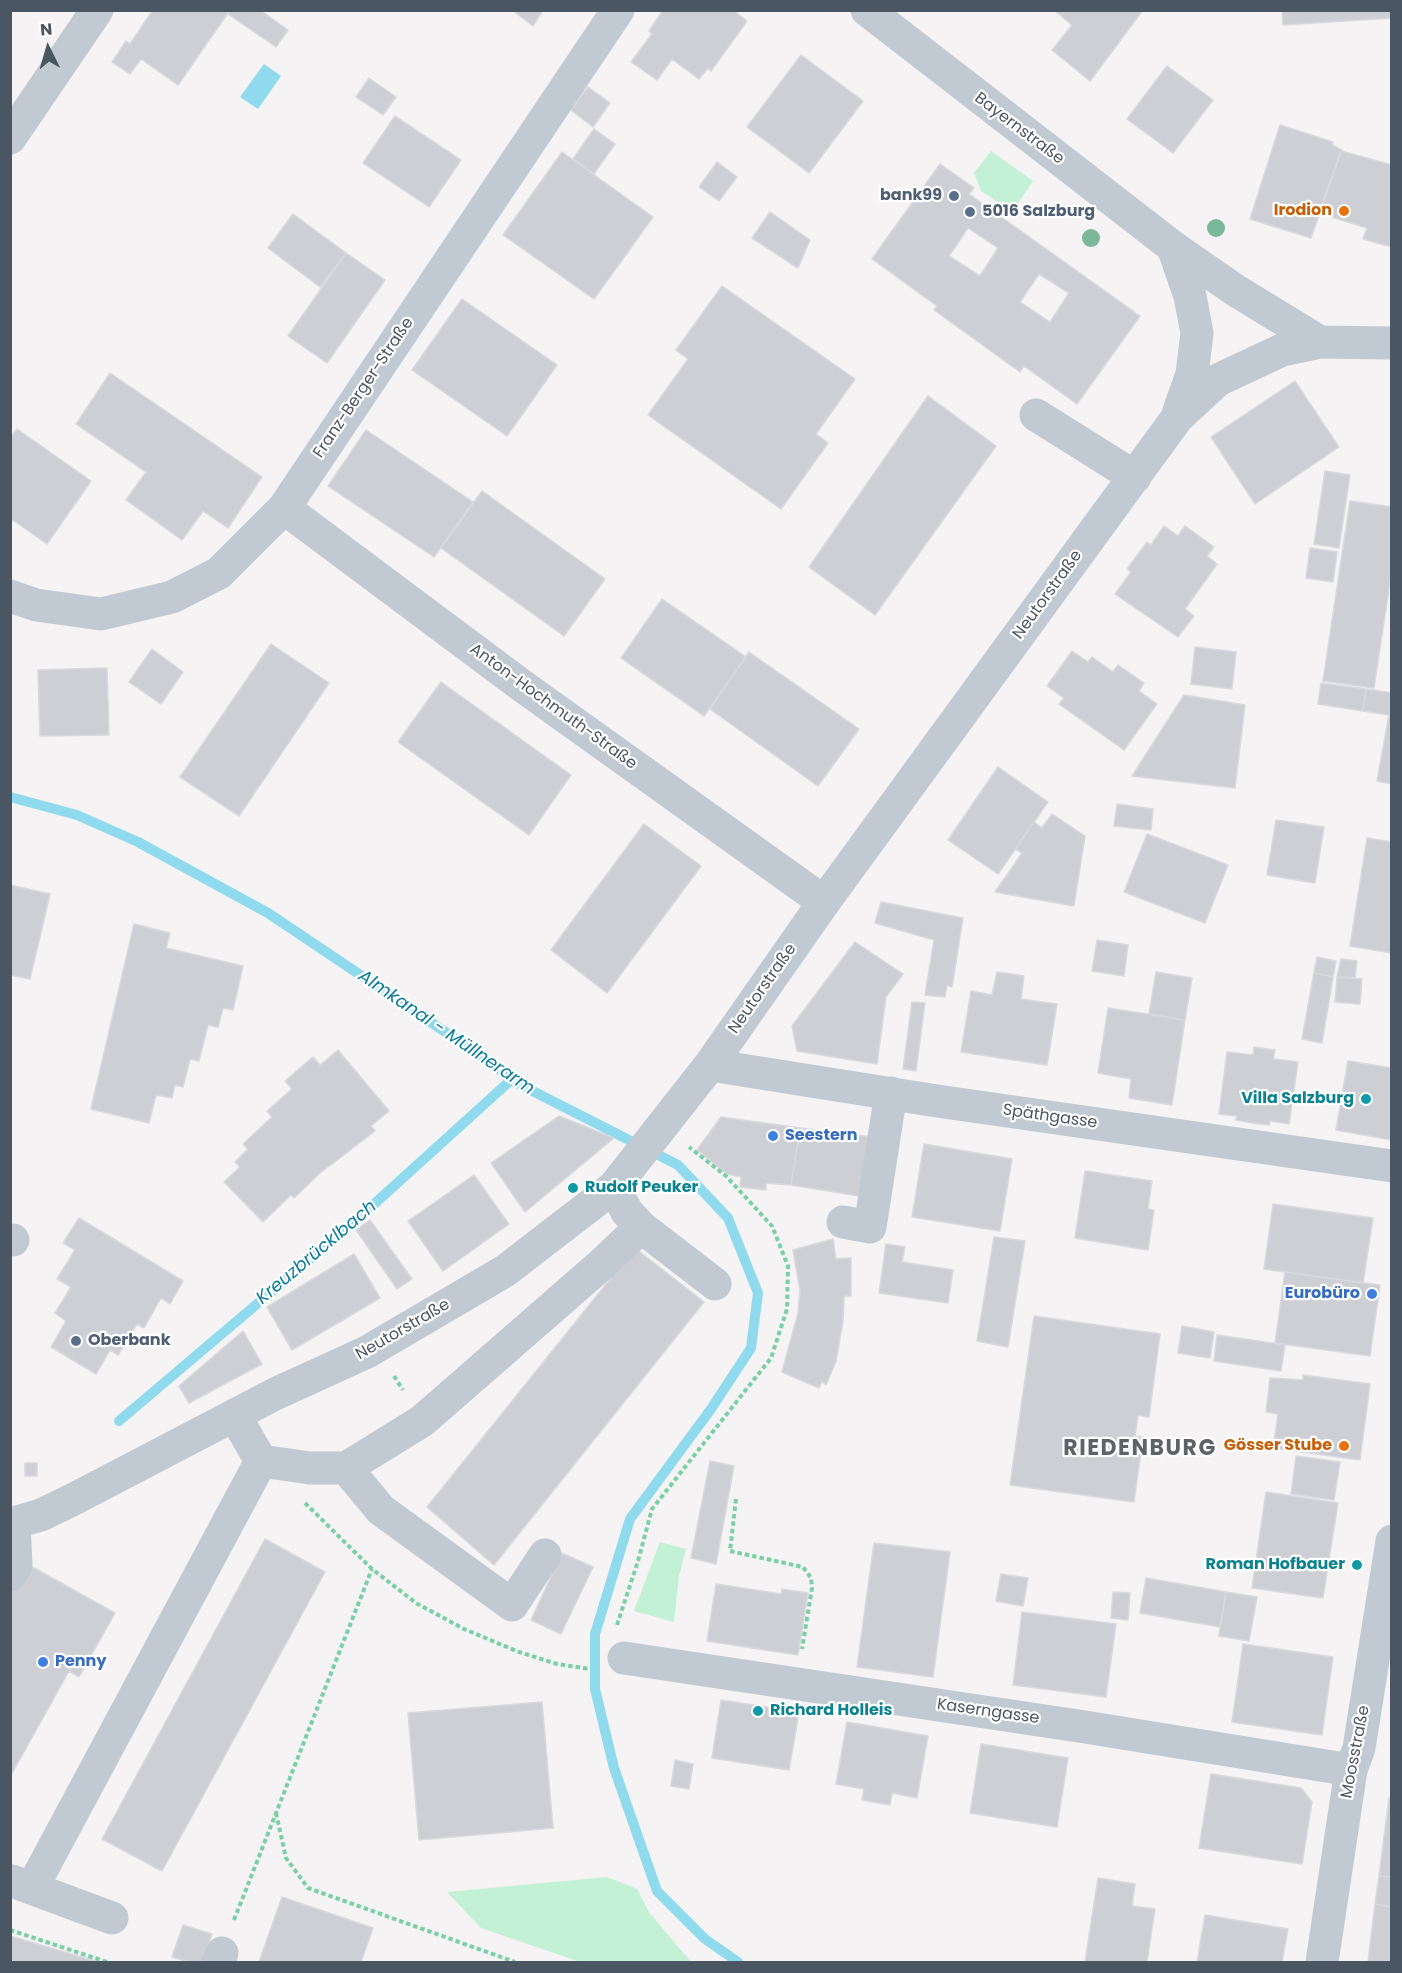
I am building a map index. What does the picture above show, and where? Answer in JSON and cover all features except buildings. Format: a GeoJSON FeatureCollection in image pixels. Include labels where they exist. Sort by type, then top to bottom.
{"type":"FeatureCollection","features":[{"type":"Feature","properties":{"kind":"street"},"geometry":{"type":"LineString","coordinates":[[10,138],[97,10]]}},
{"type":"Feature","properties":{"kind":"street","name":"Franz-Berger-Straße"},"geometry":{"type":"LineString","coordinates":[[10,596],[36,605],[101,614],[172,597],[219,573],[284,508],[618,10]]}},
{"type":"Feature","properties":{"kind":"street","name":"Bayernstraße"},"geometry":{"type":"LineString","coordinates":[[872,12],[1173,247],[1235,290],[1320,342]]}},
{"type":"Feature","properties":{"kind":"street"},"geometry":{"type":"LineString","coordinates":[[1173,247],[1190,296],[1197,333],[1192,374],[1177,418]]}},
{"type":"Feature","properties":{"kind":"street","name":"Neutorstraße"},"geometry":{"type":"LineString","coordinates":[[12,1523],[41,1515],[275,1394],[367,1352],[506,1271],[671,1139],[710,1065],[824,902],[1177,418],[1218,380],[1282,350],[1320,342],[1392,343]]}},
{"type":"Feature","properties":{"kind":"street"},"geometry":{"type":"LineString","coordinates":[[1036,415],[1135,477]]}},
{"type":"Feature","properties":{"kind":"street","name":"Anton-Hochmuth-Straße"},"geometry":{"type":"LineString","coordinates":[[284,508],[521,685],[824,902]]}},
{"type":"Feature","properties":{"kind":"street","name":"Späthgasse"},"geometry":{"type":"LineString","coordinates":[[710,1065],[1392,1166]]}},
{"type":"Feature","properties":{"kind":"street"},"geometry":{"type":"LineString","coordinates":[[843,1222],[870,1227],[891,1093]]}},
{"type":"Feature","properties":{"kind":"street"},"geometry":{"type":"LineString","coordinates":[[624,1176],[627,1212],[641,1227],[715,1284]]}},
{"type":"Feature","properties":{"kind":"street"},"geometry":{"type":"LineString","coordinates":[[261,1461],[310,1468],[346,1468],[422,1420],[603,1264],[641,1227]]}},
{"type":"Feature","properties":{"kind":"street"},"geometry":{"type":"LineString","coordinates":[[235,1416],[261,1461]]}},
{"type":"Feature","properties":{"kind":"street"},"geometry":{"type":"LineString","coordinates":[[112,1918],[21,1885],[261,1461]]}},
{"type":"Feature","properties":{"kind":"street"},"geometry":{"type":"LineString","coordinates":[[346,1468],[381,1510],[512,1605],[545,1555]]}},
{"type":"Feature","properties":{"kind":"street"},"geometry":{"type":"LineString","coordinates":[[10,1575],[16,1565],[12,1523]]}},
{"type":"Feature","properties":{"kind":"street","name":"Moosstraße"},"geometry":{"type":"LineString","coordinates":[[1322,1962],[1351,1770],[1359,1748],[1392,1541]]}},
{"type":"Feature","properties":{"kind":"street","name":"Kaserngasse"},"geometry":{"type":"LineString","coordinates":[[624,1658],[1085,1727],[1351,1770]]}},
{"type":"Feature","properties":{"kind":"path"},"geometry":{"type":"LineString","coordinates":[[624,1658],[617,1625],[652,1509],[771,1358],[787,1309],[788,1266],[772,1227],[726,1176],[671,1139]]}},
{"type":"Feature","properties":{"kind":"path"},"geometry":{"type":"LineString","coordinates":[[736,1499],[730,1551],[803,1567],[811,1578],[812,1588],[801,1651]]}},
{"type":"Feature","properties":{"kind":"path"},"geometry":{"type":"LineString","coordinates":[[304,1503],[372,1569],[416,1604],[464,1629],[519,1652],[576,1669]]}},
{"type":"Feature","properties":{"kind":"path"},"geometry":{"type":"LineString","coordinates":[[220,1958],[372,1569]]}},
{"type":"Feature","properties":{"kind":"path"},"geometry":{"type":"LineString","coordinates":[[276,1812],[286,1858],[308,1888],[515,1962]]}},
{"type":"Feature","properties":{"kind":"path"},"geometry":{"type":"LineString","coordinates":[[10,1930],[107,1962]]}},
{"type":"Feature","properties":{"kind":"green space"},"geometry":{"type":"Polygon","coordinates":[[[991,151],[1033,181],[1014,209],[1005,207],[981,191],[974,173],[991,151]]]}},
{"type":"Feature","properties":{"kind":"green space"},"geometry":{"type":"Polygon","coordinates":[[[660,1542],[686,1549],[679,1576],[674,1622],[634,1611],[660,1542]]]}},
{"type":"Feature","properties":{"kind":"green space"},"geometry":{"type":"Polygon","coordinates":[[[607,1877],[637,1889],[649,1912],[691,1962],[580,1962],[481,1928],[447,1892],[607,1877]]]}},
{"type":"Feature","properties":{"kind":"water"},"geometry":{"type":"Polygon","coordinates":[[[264,64],[281,76],[258,109],[240,97],[264,64]]]}},
{"type":"Feature","properties":{"kind":"waterway","name":"Almkanal - Müllnerarm"},"geometry":{"type":"LineString","coordinates":[[10,797],[77,815],[138,842],[268,913],[496,1066],[511,1080],[678,1165],[728,1218],[758,1293],[751,1348],[711,1409],[630,1519],[595,1634],[595,1689],[614,1768],[657,1891],[705,1939],[738,1962]]}},
{"type":"Feature","properties":{"kind":"waterway","name":"Kreuzbrücklbach"},"geometry":{"type":"LineString","coordinates":[[119,1421],[362,1215],[511,1080]]}},
{"type":"Feature","properties":{"kind":"place","name":"bank99"},"geometry":{"type":"Point","coordinates":[954,196]}},
{"type":"Feature","properties":{"kind":"place","name":"Irodion"},"geometry":{"type":"Point","coordinates":[1344,211]}},
{"type":"Feature","properties":{"kind":"place","name":"5016 Salzburg"},"geometry":{"type":"Point","coordinates":[970,212]}},
{"type":"Feature","properties":{"kind":"place","name":"Villa Salzburg"},"geometry":{"type":"Point","coordinates":[1366,1099]}},
{"type":"Feature","properties":{"kind":"place","name":"Seestern"},"geometry":{"type":"Point","coordinates":[773,1136]}},
{"type":"Feature","properties":{"kind":"place","name":"Rudolf Peuker"},"geometry":{"type":"Point","coordinates":[573,1188]}},
{"type":"Feature","properties":{"kind":"place","name":"Eurobüro"},"geometry":{"type":"Point","coordinates":[1372,1294]}},
{"type":"Feature","properties":{"kind":"place","name":"Oberbank"},"geometry":{"type":"Point","coordinates":[76,1341]}},
{"type":"Feature","properties":{"kind":"place","name":"Gösser Stube"},"geometry":{"type":"Point","coordinates":[1344,1446]}},
{"type":"Feature","properties":{"kind":"place","name":"Roman Hofbauer"},"geometry":{"type":"Point","coordinates":[1357,1565]}},
{"type":"Feature","properties":{"kind":"place","name":"Penny"},"geometry":{"type":"Point","coordinates":[43,1662]}},
{"type":"Feature","properties":{"kind":"place","name":"Richard Holleis"},"geometry":{"type":"Point","coordinates":[758,1711]}},
{"type":"Feature","properties":{"kind":"district","name":"RIEDENBURG"},"geometry":{"type":"Point","coordinates":[1140,1449]}}]}
